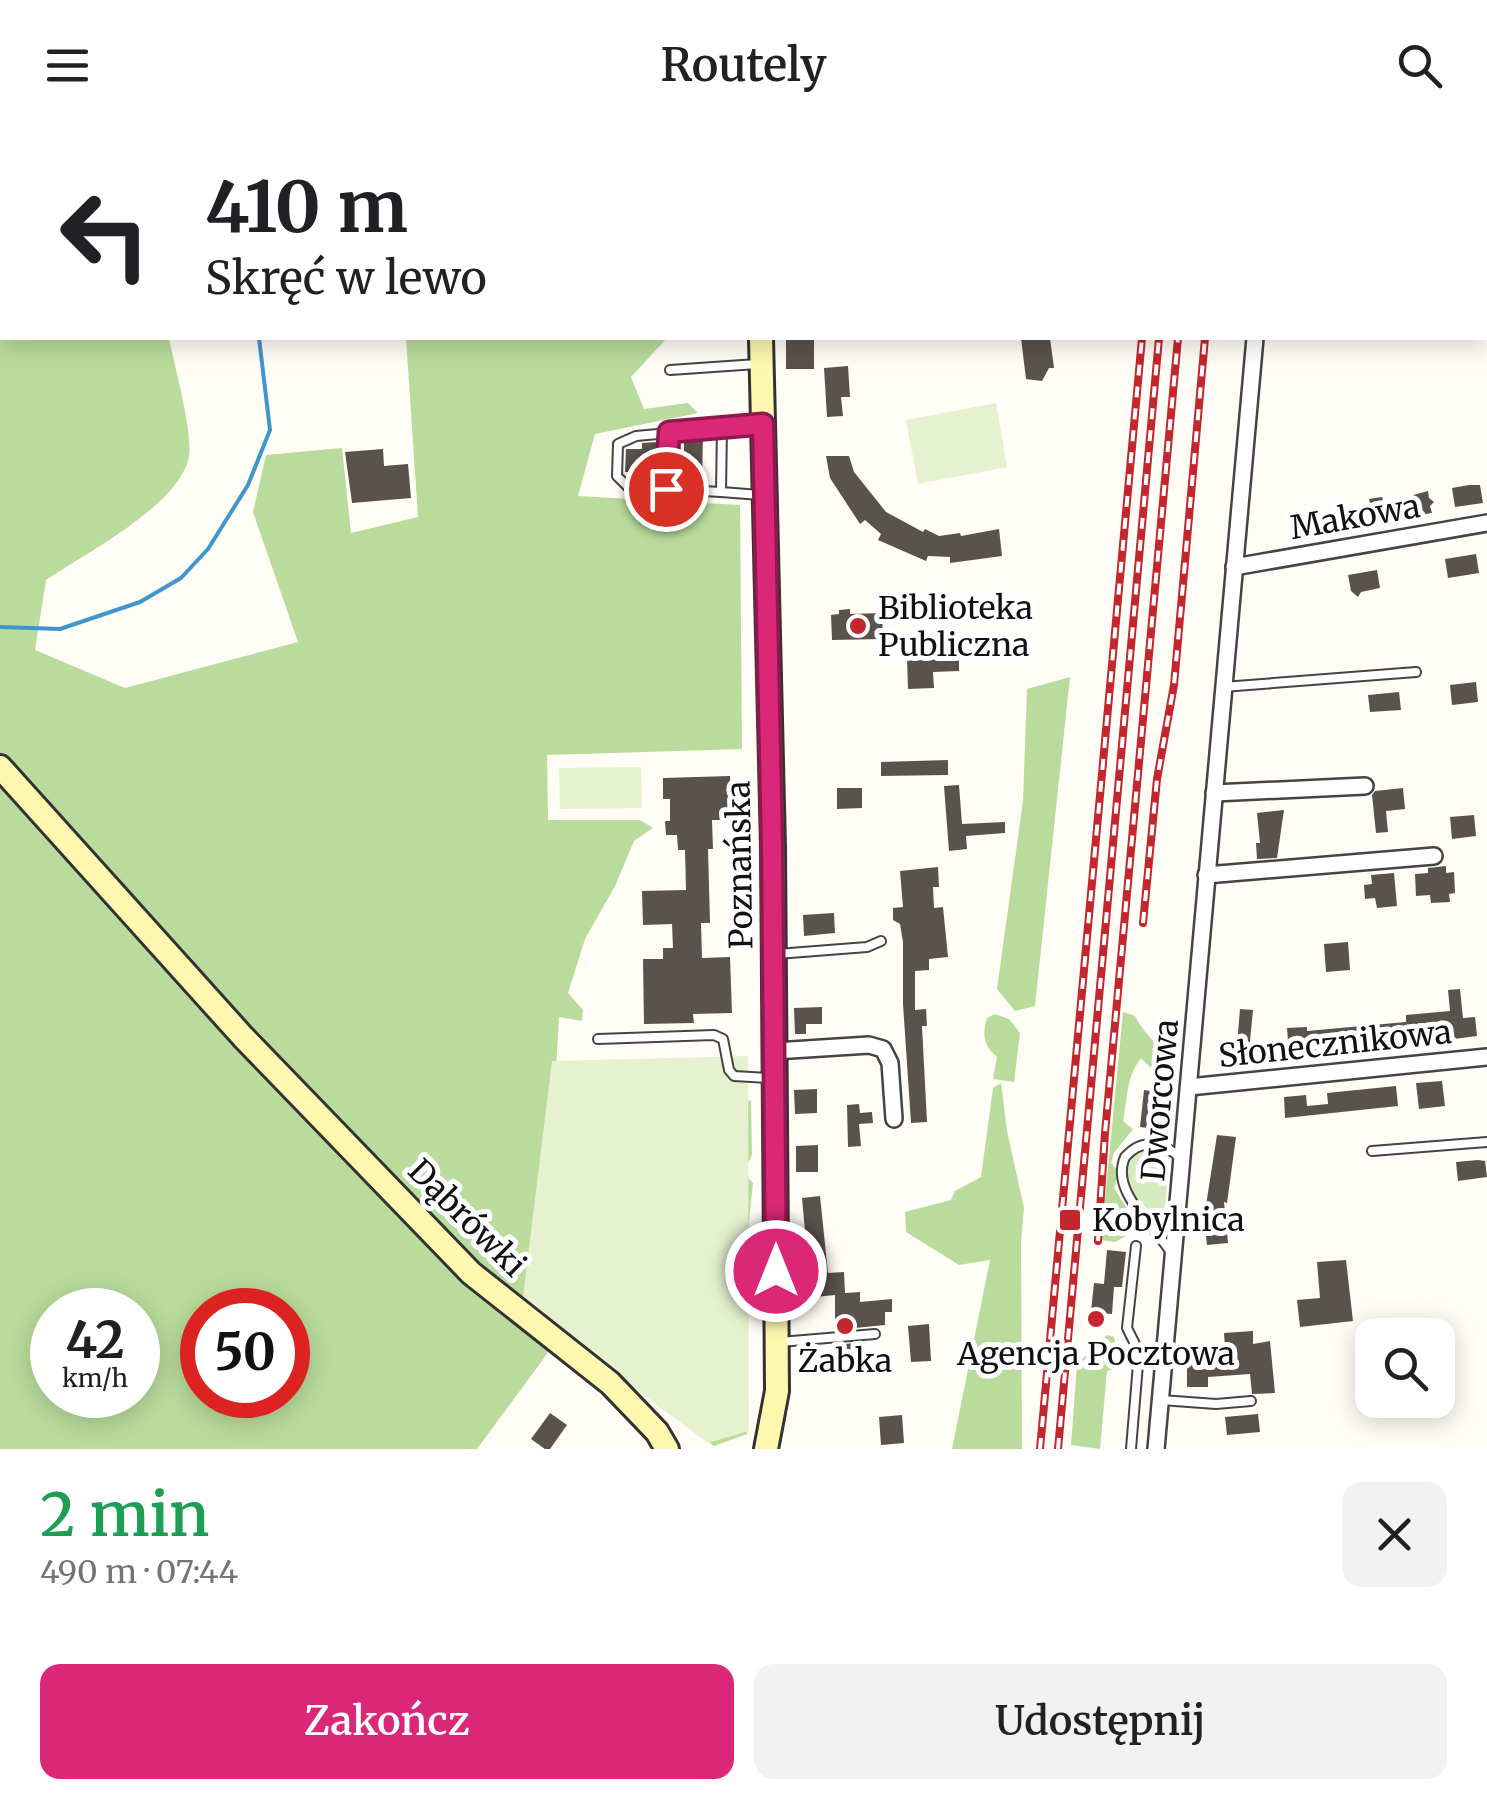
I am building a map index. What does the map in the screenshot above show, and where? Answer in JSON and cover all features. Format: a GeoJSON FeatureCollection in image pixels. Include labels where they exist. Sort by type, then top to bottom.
{"type":"FeatureCollection","features":[{"type":"Feature","properties":{"kind":"main road","name":"Poznańska"},"geometry":{"type":"LineString","coordinates":[[761,340],[774,954],[777,1391],[766,1449]]}},
{"type":"Feature","properties":{"kind":"main road","name":"Dąbrówki"},"geometry":{"type":"LineString","coordinates":[[0,767],[243,1037],[471,1273],[610,1383],[662,1440],[681,1449]]}},
{"type":"Feature","properties":{"kind":"main road","name":"Poznańska"},"geometry":{"type":"LineString","coordinates":[[777,1391],[782,1407],[781,1449]]}},
{"type":"Feature","properties":{"kind":"street","name":"Dworcowa"},"geometry":{"type":"LineString","coordinates":[[1156,1449],[1255,340]]}},
{"type":"Feature","properties":{"kind":"street","name":"Makowa"},"geometry":{"type":"LineString","coordinates":[[1234,568],[1487,523]]}},
{"type":"Feature","properties":{"kind":"street"},"geometry":{"type":"LineString","coordinates":[[1214,793],[1365,786]]}},
{"type":"Feature","properties":{"kind":"street"},"geometry":{"type":"LineString","coordinates":[[1206,875],[1434,856]]}},
{"type":"Feature","properties":{"kind":"street"},"geometry":{"type":"LineString","coordinates":[[774,1051],[869,1046],[883,1049],[890,1062],[894,1118]]}},
{"type":"Feature","properties":{"kind":"street","name":"Słonecznikowa"},"geometry":{"type":"LineString","coordinates":[[1189,1086],[1487,1056]]}},
{"type":"Feature","properties":{"kind":"lane"},"geometry":{"type":"LineString","coordinates":[[670,370],[762,364]]}},
{"type":"Feature","properties":{"kind":"lane"},"geometry":{"type":"LineString","coordinates":[[763,424],[636,436],[618,444],[617,476],[629,488],[765,495]]}},
{"type":"Feature","properties":{"kind":"lane"},"geometry":{"type":"LineString","coordinates":[[720,492],[722,427]]}},
{"type":"Feature","properties":{"kind":"lane"},"geometry":{"type":"LineString","coordinates":[[666,489],[669,432]]}},
{"type":"Feature","properties":{"kind":"lane"},"geometry":{"type":"LineString","coordinates":[[1223,687],[1416,672]]}},
{"type":"Feature","properties":{"kind":"lane"},"geometry":{"type":"LineString","coordinates":[[774,954],[867,947],[881,941]]}},
{"type":"Feature","properties":{"kind":"lane"},"geometry":{"type":"LineString","coordinates":[[598,1039],[714,1035],[723,1039],[729,1070],[734,1076],[775,1078]]}},
{"type":"Feature","properties":{"kind":"lane"},"geometry":{"type":"LineString","coordinates":[[1372,1151],[1487,1142]]}},
{"type":"Feature","properties":{"kind":"lane"},"geometry":{"type":"LineString","coordinates":[[1174,1257],[1124,1191],[1120,1174],[1125,1156],[1146,1143],[1160,1144],[1183,1162]]}},
{"type":"Feature","properties":{"kind":"lane"},"geometry":{"type":"LineString","coordinates":[[1130,1449],[1139,1352],[1126,1328],[1136,1246]]}},
{"type":"Feature","properties":{"kind":"lane"},"geometry":{"type":"LineString","coordinates":[[776,1343],[875,1334]]}},
{"type":"Feature","properties":{"kind":"lane"},"geometry":{"type":"LineString","coordinates":[[1160,1400],[1216,1404],[1251,1401]]}},
{"type":"Feature","properties":{"kind":"green space"},"geometry":{"type":"Polygon","coordinates":[[[0,340],[169,340],[186,419],[188,461],[166,496],[147,512],[46,580],[35,650],[125,688],[298,642],[253,512],[266,455],[342,448],[351,533],[418,517],[406,340],[665,340],[631,377],[644,409],[688,403],[698,413],[595,434],[578,496],[740,505],[742,749],[547,755],[548,820],[640,820],[653,828],[634,841],[615,886],[585,939],[568,993],[583,1010],[582,1021],[559,1017],[544,1277],[738,1100],[751,1101],[752,1155],[743,1172],[753,1183],[743,1278],[747,1434],[714,1446],[556,1330],[547,1354],[477,1449],[0,1449],[0,340]]]}},
{"type":"Feature","properties":{"kind":"green space"},"geometry":{"type":"Polygon","coordinates":[[[996,403],[1007,467],[918,484],[906,420],[996,403]]]}},
{"type":"Feature","properties":{"kind":"green space"},"geometry":{"type":"Polygon","coordinates":[[[1070,677],[1035,1006],[1015,1011],[997,989],[1023,801],[1027,689],[1070,677]]]}},
{"type":"Feature","properties":{"kind":"green space"},"geometry":{"type":"Polygon","coordinates":[[[641,767],[642,808],[560,809],[559,768],[641,767]]]}},
{"type":"Feature","properties":{"kind":"green space"},"geometry":{"type":"Polygon","coordinates":[[[1123,1012],[1135,1016],[1165,1056],[1171,1073],[1159,1082],[1141,1058],[1130,1080],[1123,1121],[1133,1129],[1111,1163],[1119,1172],[1114,1188],[1129,1212],[1133,1232],[1115,1242],[1101,1240],[1123,1012]]]}},
{"type":"Feature","properties":{"kind":"green space"},"geometry":{"type":"Polygon","coordinates":[[[995,1014],[1009,1019],[1020,1033],[1014,1082],[993,1079],[997,1057],[984,1035],[987,1018],[995,1014]]]}},
{"type":"Feature","properties":{"kind":"green space"},"geometry":{"type":"Polygon","coordinates":[[[748,1056],[749,1431],[708,1443],[522,1305],[552,1061],[748,1056]]]}},
{"type":"Feature","properties":{"kind":"green space"},"geometry":{"type":"Polygon","coordinates":[[[1001,1083],[1024,1208],[1022,1449],[952,1449],[990,1260],[959,1265],[906,1232],[905,1212],[951,1200],[955,1191],[981,1177],[993,1088],[1001,1083]]]}},
{"type":"Feature","properties":{"kind":"green space"},"geometry":{"type":"Polygon","coordinates":[[[1157,1150],[1165,1155],[1168,1173],[1165,1207],[1153,1217],[1132,1191],[1125,1175],[1133,1158],[1157,1150]]]}},
{"type":"Feature","properties":{"kind":"green space"},"geometry":{"type":"Polygon","coordinates":[[[1107,1335],[1114,1337],[1121,1367],[1107,1371],[1100,1449],[1071,1445],[1077,1364],[1107,1335]]]}},
{"type":"Feature","properties":{"kind":"building"},"geometry":{"type":"Polygon","coordinates":[[[786,340],[814,340],[814,369],[786,369],[786,340]]]}},
{"type":"Feature","properties":{"kind":"building"},"geometry":{"type":"Polygon","coordinates":[[[1021,340],[1050,340],[1054,368],[1049,368],[1042,381],[1026,379],[1021,340]]]}},
{"type":"Feature","properties":{"kind":"building"},"geometry":{"type":"Polygon","coordinates":[[[848,366],[850,397],[841,397],[843,416],[827,417],[824,368],[848,366]]]}},
{"type":"Feature","properties":{"kind":"building"},"geometry":{"type":"Polygon","coordinates":[[[703,437],[702,479],[683,479],[683,472],[675,472],[676,457],[684,457],[684,439],[703,437]]]}},
{"type":"Feature","properties":{"kind":"building"},"geometry":{"type":"Polygon","coordinates":[[[657,442],[657,456],[661,456],[657,478],[625,472],[626,449],[642,449],[642,443],[657,442]]]}},
{"type":"Feature","properties":{"kind":"building"},"geometry":{"type":"Polygon","coordinates":[[[383,449],[384,466],[408,464],[411,498],[352,503],[345,452],[383,449]]]}},
{"type":"Feature","properties":{"kind":"building"},"geometry":{"type":"Polygon","coordinates":[[[826,456],[849,456],[854,472],[886,512],[923,532],[925,529],[939,536],[961,536],[999,529],[1002,556],[950,563],[950,557],[928,556],[926,561],[878,540],[881,534],[865,520],[860,524],[830,478],[826,456]]]}},
{"type":"Feature","properties":{"kind":"building"},"geometry":{"type":"Polygon","coordinates":[[[1480,485],[1483,503],[1455,507],[1452,488],[1480,485]]]}},
{"type":"Feature","properties":{"kind":"building"},"geometry":{"type":"Polygon","coordinates":[[[1428,491],[1434,502],[1430,506],[1432,513],[1414,516],[1406,512],[1362,519],[1360,505],[1370,503],[1369,499],[1382,497],[1387,502],[1428,491]]]}},
{"type":"Feature","properties":{"kind":"building"},"geometry":{"type":"Polygon","coordinates":[[[1476,554],[1479,573],[1448,578],[1445,559],[1476,554]]]}},
{"type":"Feature","properties":{"kind":"building"},"geometry":{"type":"Polygon","coordinates":[[[1377,570],[1380,588],[1361,592],[1358,597],[1351,591],[1348,575],[1377,570]]]}},
{"type":"Feature","properties":{"kind":"building"},"geometry":{"type":"Polygon","coordinates":[[[850,609],[850,614],[882,613],[883,639],[832,640],[831,615],[850,609]]]}},
{"type":"Feature","properties":{"kind":"building"},"geometry":{"type":"Polygon","coordinates":[[[900,638],[959,638],[959,671],[933,672],[934,688],[908,689],[907,658],[900,657],[900,638]]]}},
{"type":"Feature","properties":{"kind":"building"},"geometry":{"type":"Polygon","coordinates":[[[1476,682],[1478,702],[1452,705],[1450,685],[1476,682]]]}},
{"type":"Feature","properties":{"kind":"building"},"geometry":{"type":"Polygon","coordinates":[[[1399,692],[1401,710],[1370,712],[1368,695],[1399,692]]]}},
{"type":"Feature","properties":{"kind":"building"},"geometry":{"type":"Polygon","coordinates":[[[948,760],[948,775],[881,776],[881,762],[948,760]]]}},
{"type":"Feature","properties":{"kind":"building"},"geometry":{"type":"Polygon","coordinates":[[[730,776],[732,820],[712,820],[713,849],[708,849],[710,923],[701,923],[702,958],[730,957],[732,1013],[693,1014],[694,1023],[644,1024],[643,959],[663,959],[663,948],[673,948],[672,924],[643,925],[642,891],[686,890],[685,850],[678,850],[677,835],[666,835],[670,799],[663,799],[663,778],[730,776]]]}},
{"type":"Feature","properties":{"kind":"building"},"geometry":{"type":"Polygon","coordinates":[[[959,785],[962,824],[1005,822],[1005,833],[966,836],[967,849],[949,851],[944,786],[959,785]]]}},
{"type":"Feature","properties":{"kind":"building"},"geometry":{"type":"Polygon","coordinates":[[[837,788],[862,788],[862,808],[837,809],[837,788]]]}},
{"type":"Feature","properties":{"kind":"building"},"geometry":{"type":"Polygon","coordinates":[[[1403,788],[1405,809],[1386,811],[1388,832],[1376,833],[1372,795],[1375,791],[1403,788]]]}},
{"type":"Feature","properties":{"kind":"building"},"geometry":{"type":"Polygon","coordinates":[[[1284,810],[1277,858],[1257,859],[1257,813],[1284,810]]]}},
{"type":"Feature","properties":{"kind":"building"},"geometry":{"type":"Polygon","coordinates":[[[1474,815],[1476,836],[1452,839],[1450,817],[1474,815]]]}},
{"type":"Feature","properties":{"kind":"building"},"geometry":{"type":"Polygon","coordinates":[[[1446,866],[1446,873],[1454,872],[1455,893],[1449,894],[1450,902],[1431,903],[1430,895],[1416,896],[1415,874],[1446,866]]]}},
{"type":"Feature","properties":{"kind":"building"},"geometry":{"type":"Polygon","coordinates":[[[938,867],[939,887],[933,887],[934,908],[943,907],[948,957],[929,959],[929,970],[915,971],[915,1010],[926,1009],[927,1026],[922,1026],[927,1122],[911,1123],[903,942],[900,924],[893,920],[893,908],[903,907],[900,871],[938,867]]]}},
{"type":"Feature","properties":{"kind":"building"},"geometry":{"type":"Polygon","coordinates":[[[1394,873],[1397,906],[1377,908],[1375,898],[1365,899],[1364,885],[1372,884],[1371,875],[1394,873]]]}},
{"type":"Feature","properties":{"kind":"building"},"geometry":{"type":"Polygon","coordinates":[[[834,913],[835,933],[804,936],[803,915],[834,913]]]}},
{"type":"Feature","properties":{"kind":"building"},"geometry":{"type":"Polygon","coordinates":[[[1348,942],[1350,970],[1326,972],[1324,944],[1348,942]]]}},
{"type":"Feature","properties":{"kind":"building"},"geometry":{"type":"Polygon","coordinates":[[[1460,989],[1463,1018],[1475,1017],[1477,1036],[1309,1058],[1279,1056],[1278,1042],[1288,1041],[1287,1028],[1307,1027],[1307,1031],[1406,1022],[1406,1015],[1450,1011],[1448,990],[1460,989]]]}},
{"type":"Feature","properties":{"kind":"building"},"geometry":{"type":"Polygon","coordinates":[[[822,1007],[822,1024],[806,1024],[806,1034],[795,1034],[794,1008],[822,1007]]]}},
{"type":"Feature","properties":{"kind":"building"},"geometry":{"type":"Polygon","coordinates":[[[1240,1009],[1253,1010],[1249,1051],[1244,1050],[1242,1067],[1218,1065],[1220,1043],[1237,1045],[1240,1009]]]}},
{"type":"Feature","properties":{"kind":"building"},"geometry":{"type":"Polygon","coordinates":[[[1442,1081],[1445,1106],[1419,1109],[1416,1083],[1442,1081]]]}},
{"type":"Feature","properties":{"kind":"building"},"geometry":{"type":"Polygon","coordinates":[[[1396,1086],[1398,1106],[1285,1118],[1284,1097],[1306,1095],[1307,1106],[1328,1104],[1327,1093],[1396,1086]]]}},
{"type":"Feature","properties":{"kind":"building"},"geometry":{"type":"Polygon","coordinates":[[[817,1089],[817,1113],[795,1114],[794,1090],[817,1089]]]}},
{"type":"Feature","properties":{"kind":"building"},"geometry":{"type":"Polygon","coordinates":[[[1144,1090],[1166,1093],[1162,1130],[1140,1127],[1144,1090]]]}},
{"type":"Feature","properties":{"kind":"building"},"geometry":{"type":"Polygon","coordinates":[[[859,1104],[860,1113],[872,1112],[873,1123],[859,1124],[861,1146],[848,1147],[847,1105],[859,1104]]]}},
{"type":"Feature","properties":{"kind":"building"},"geometry":{"type":"Polygon","coordinates":[[[1217,1135],[1236,1137],[1227,1203],[1224,1202],[1228,1243],[1207,1245],[1204,1218],[1217,1135]]]}},
{"type":"Feature","properties":{"kind":"building"},"geometry":{"type":"Polygon","coordinates":[[[818,1145],[818,1172],[796,1172],[796,1146],[818,1145]]]}},
{"type":"Feature","properties":{"kind":"building"},"geometry":{"type":"Polygon","coordinates":[[[1485,1161],[1487,1177],[1458,1181],[1456,1162],[1485,1161]]]}},
{"type":"Feature","properties":{"kind":"building"},"geometry":{"type":"Polygon","coordinates":[[[820,1196],[828,1273],[844,1272],[845,1293],[860,1292],[860,1302],[892,1299],[892,1312],[885,1312],[885,1325],[835,1330],[835,1295],[805,1298],[803,1275],[809,1275],[802,1198],[820,1196]]]}},
{"type":"Feature","properties":{"kind":"building"},"geometry":{"type":"Polygon","coordinates":[[[1107,1250],[1126,1252],[1122,1287],[1114,1287],[1112,1314],[1098,1313],[1097,1325],[1086,1324],[1094,1283],[1104,1284],[1107,1250]]]}},
{"type":"Feature","properties":{"kind":"building"},"geometry":{"type":"Polygon","coordinates":[[[1346,1260],[1353,1321],[1300,1327],[1297,1300],[1320,1298],[1317,1262],[1346,1260]]]}},
{"type":"Feature","properties":{"kind":"building"},"geometry":{"type":"Polygon","coordinates":[[[929,1324],[931,1361],[911,1362],[908,1326],[929,1324]]]}},
{"type":"Feature","properties":{"kind":"building"},"geometry":{"type":"Polygon","coordinates":[[[1253,1331],[1253,1344],[1270,1341],[1275,1393],[1252,1394],[1250,1374],[1208,1377],[1208,1387],[1187,1387],[1187,1364],[1226,1364],[1224,1333],[1253,1331]]]}},
{"type":"Feature","properties":{"kind":"building"},"geometry":{"type":"Polygon","coordinates":[[[865,1342],[866,1367],[835,1370],[835,1345],[865,1342]]]}},
{"type":"Feature","properties":{"kind":"building"},"geometry":{"type":"Polygon","coordinates":[[[550,1413],[567,1425],[550,1449],[545,1449],[531,1439],[550,1413]]]}},
{"type":"Feature","properties":{"kind":"building"},"geometry":{"type":"Polygon","coordinates":[[[1258,1414],[1260,1432],[1227,1435],[1225,1417],[1258,1414]]]}},
{"type":"Feature","properties":{"kind":"building"},"geometry":{"type":"Polygon","coordinates":[[[902,1415],[904,1443],[881,1445],[879,1417],[902,1415]]]}},
{"type":"Feature","properties":{"kind":"waterway"},"geometry":{"type":"LineString","coordinates":[[0,627],[60,629],[140,602],[181,578],[208,549],[248,485],[270,430],[259,340]]}},
{"type":"Feature","properties":{"kind":"railway"},"geometry":{"type":"LineString","coordinates":[[1040,1449],[1142,340]]}},
{"type":"Feature","properties":{"kind":"railway"},"geometry":{"type":"LineString","coordinates":[[1058,1449],[1159,340]]}},
{"type":"Feature","properties":{"kind":"railway"},"geometry":{"type":"LineString","coordinates":[[1098,1241],[1178,340]]}},
{"type":"Feature","properties":{"kind":"railway"},"geometry":{"type":"LineString","coordinates":[[1143,923],[1157,779],[1174,685],[1205,340]]}},
{"type":"Feature","properties":{"kind":"place","name":"Biblioteka Publiczna"},"geometry":{"type":"Point","coordinates":[858,626]}},
{"type":"Feature","properties":{"kind":"place","name":"Kobylnica"},"geometry":{"type":"Point","coordinates":[1070,1220]}},
{"type":"Feature","properties":{"kind":"place","name":"Agencja Pocztowa"},"geometry":{"type":"Point","coordinates":[1096,1319]}},
{"type":"Feature","properties":{"kind":"place","name":"Żabka"},"geometry":{"type":"Point","coordinates":[845,1326]}},
{"type":"Feature","properties":{"kind":"route"},"geometry":{"type":"LineString","coordinates":[[666,489],[669,432],[763,424],[776,1271]]}}]}
